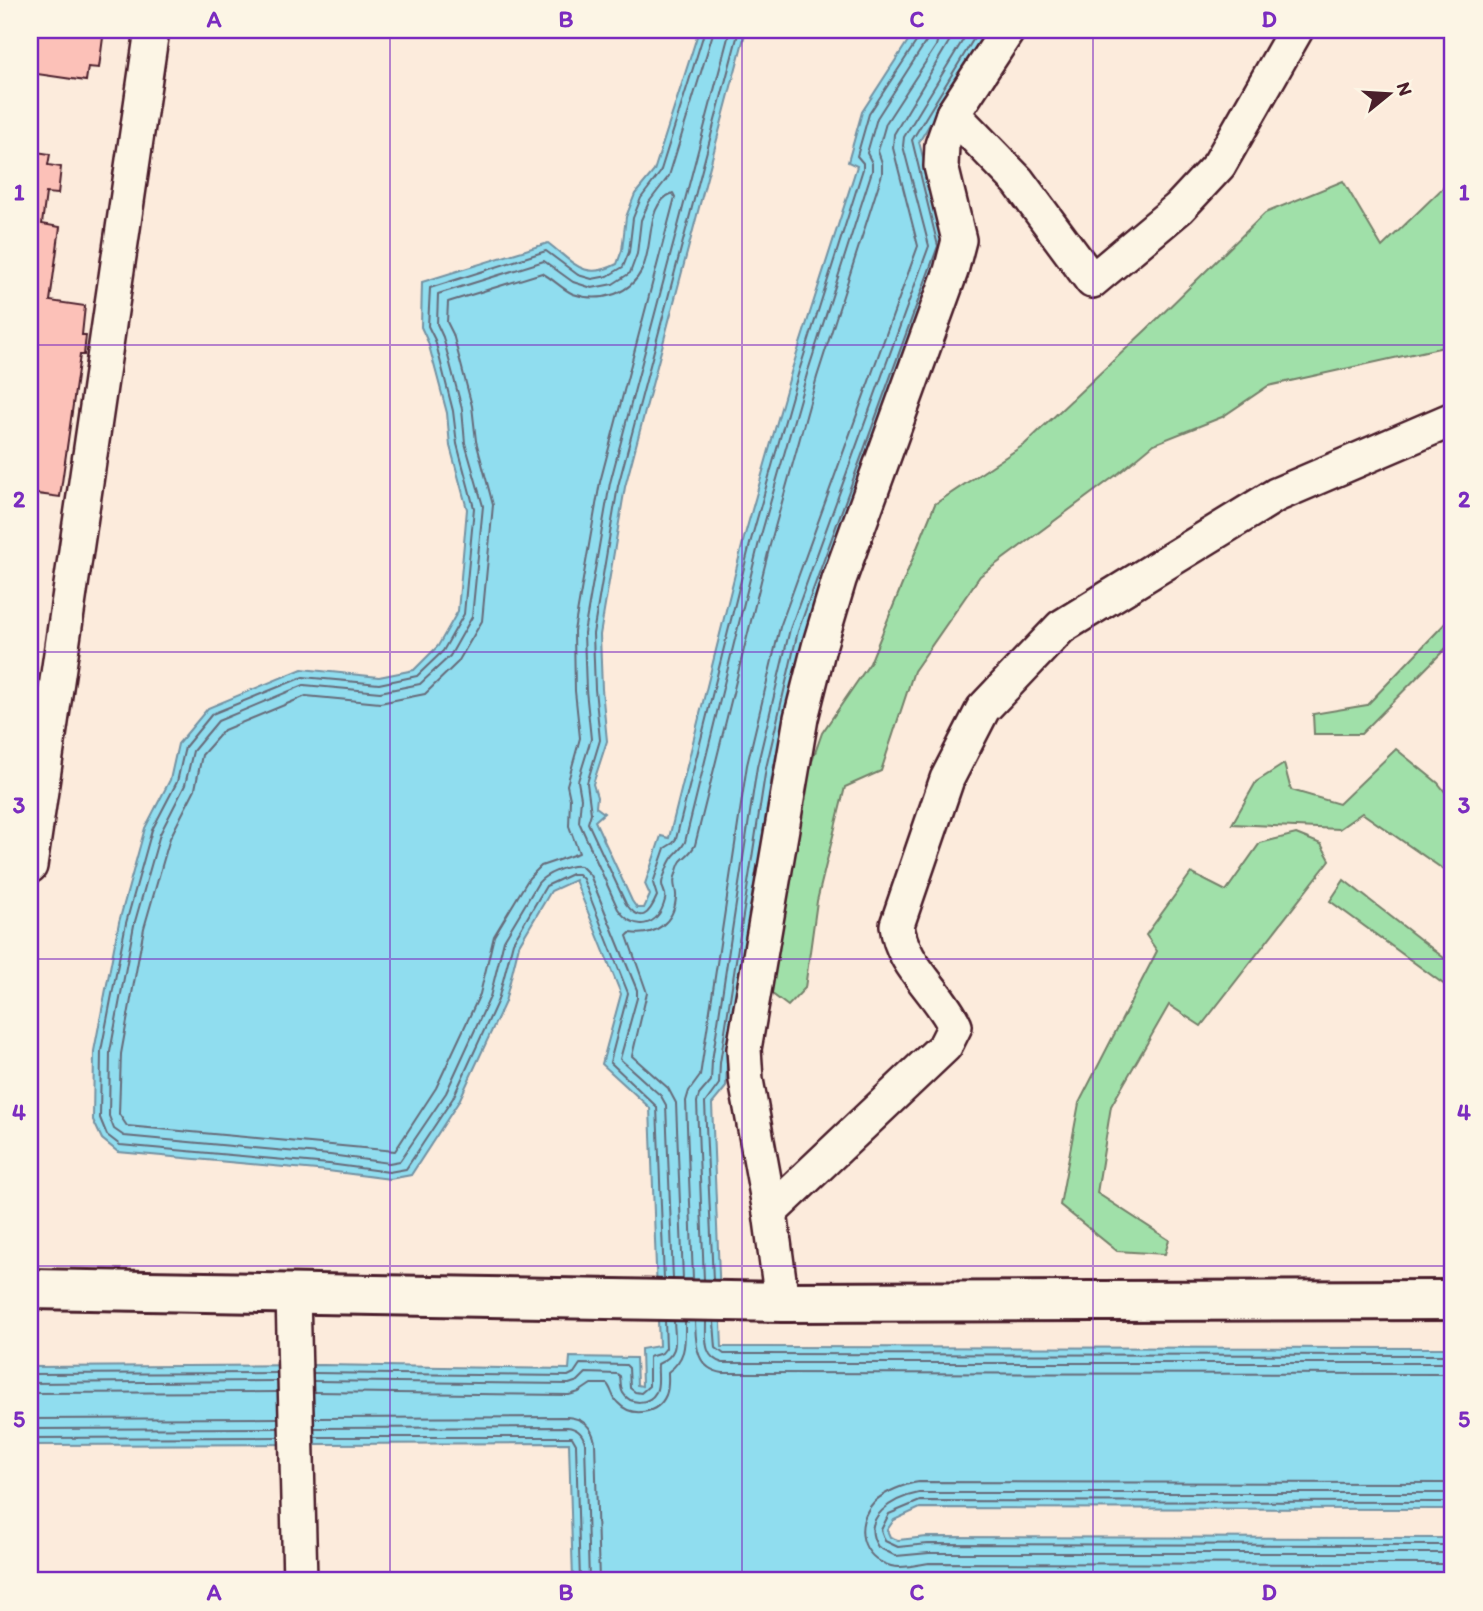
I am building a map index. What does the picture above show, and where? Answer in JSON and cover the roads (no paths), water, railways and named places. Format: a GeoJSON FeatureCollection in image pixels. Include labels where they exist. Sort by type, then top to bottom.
{"type":"FeatureCollection","features":[{"type":"Feature","properties":{"kind":"street"},"geometry":{"type":"LineString","coordinates":[[30,866],[152,30]]}},
{"type":"Feature","properties":{"kind":"street"},"geometry":{"type":"LineString","coordinates":[[782,1302],[770,1212],[746,1080],[744,1049],[801,718],[839,580],[951,271],[959,240],[941,166],[942,145],[953,114],[1008,30]]}},
{"type":"Feature","properties":{"kind":"street"},"geometry":{"type":"LineString","coordinates":[[953,114],[1018,181],[1092,281],[1179,208],[1219,165],[1296,30]]}},
{"type":"Feature","properties":{"kind":"street"},"geometry":{"type":"LineString","coordinates":[[770,1212],[945,1046],[955,1026],[947,1008],[908,958],[899,942],[897,926],[947,779],[983,709],[1061,627],[1276,495],[1453,419]]}},
{"type":"Feature","properties":{"kind":"street"},"geometry":{"type":"LineString","coordinates":[[30,1289],[782,1302],[1453,1300]]}},
{"type":"Feature","properties":{"kind":"street"},"geometry":{"type":"LineString","coordinates":[[293,1294],[300,1581]]}},
{"type":"Feature","properties":{"kind":"water"},"geometry":{"type":"Polygon","coordinates":[[[699,30],[746,30],[625,487],[600,635],[607,741],[593,784],[597,797],[596,807],[604,813],[595,821],[637,908],[644,908],[650,895],[645,884],[661,836],[669,838],[744,538],[792,369],[857,166],[848,162],[862,112],[915,30],[987,30],[919,142],[946,246],[805,633],[773,770],[727,1064],[726,1087],[712,1104],[722,1347],[1453,1348],[1453,1509],[920,1508],[894,1520],[887,1530],[890,1537],[898,1540],[927,1537],[1453,1538],[1453,1581],[573,1581],[569,1443],[30,1445],[30,1367],[323,1365],[569,1369],[570,1357],[636,1358],[637,1385],[642,1386],[641,1349],[659,1346],[650,1108],[602,1064],[621,994],[575,880],[551,891],[519,945],[505,1002],[459,1101],[411,1175],[390,1179],[118,1152],[102,1139],[93,1120],[94,1051],[119,922],[145,828],[170,780],[178,744],[208,708],[302,669],[379,677],[414,670],[438,646],[458,611],[467,509],[450,446],[447,413],[428,342],[421,327],[422,282],[548,243],[573,263],[588,270],[606,269],[617,264],[622,250],[626,217],[635,194],[654,171],[699,30]]]}}]}
